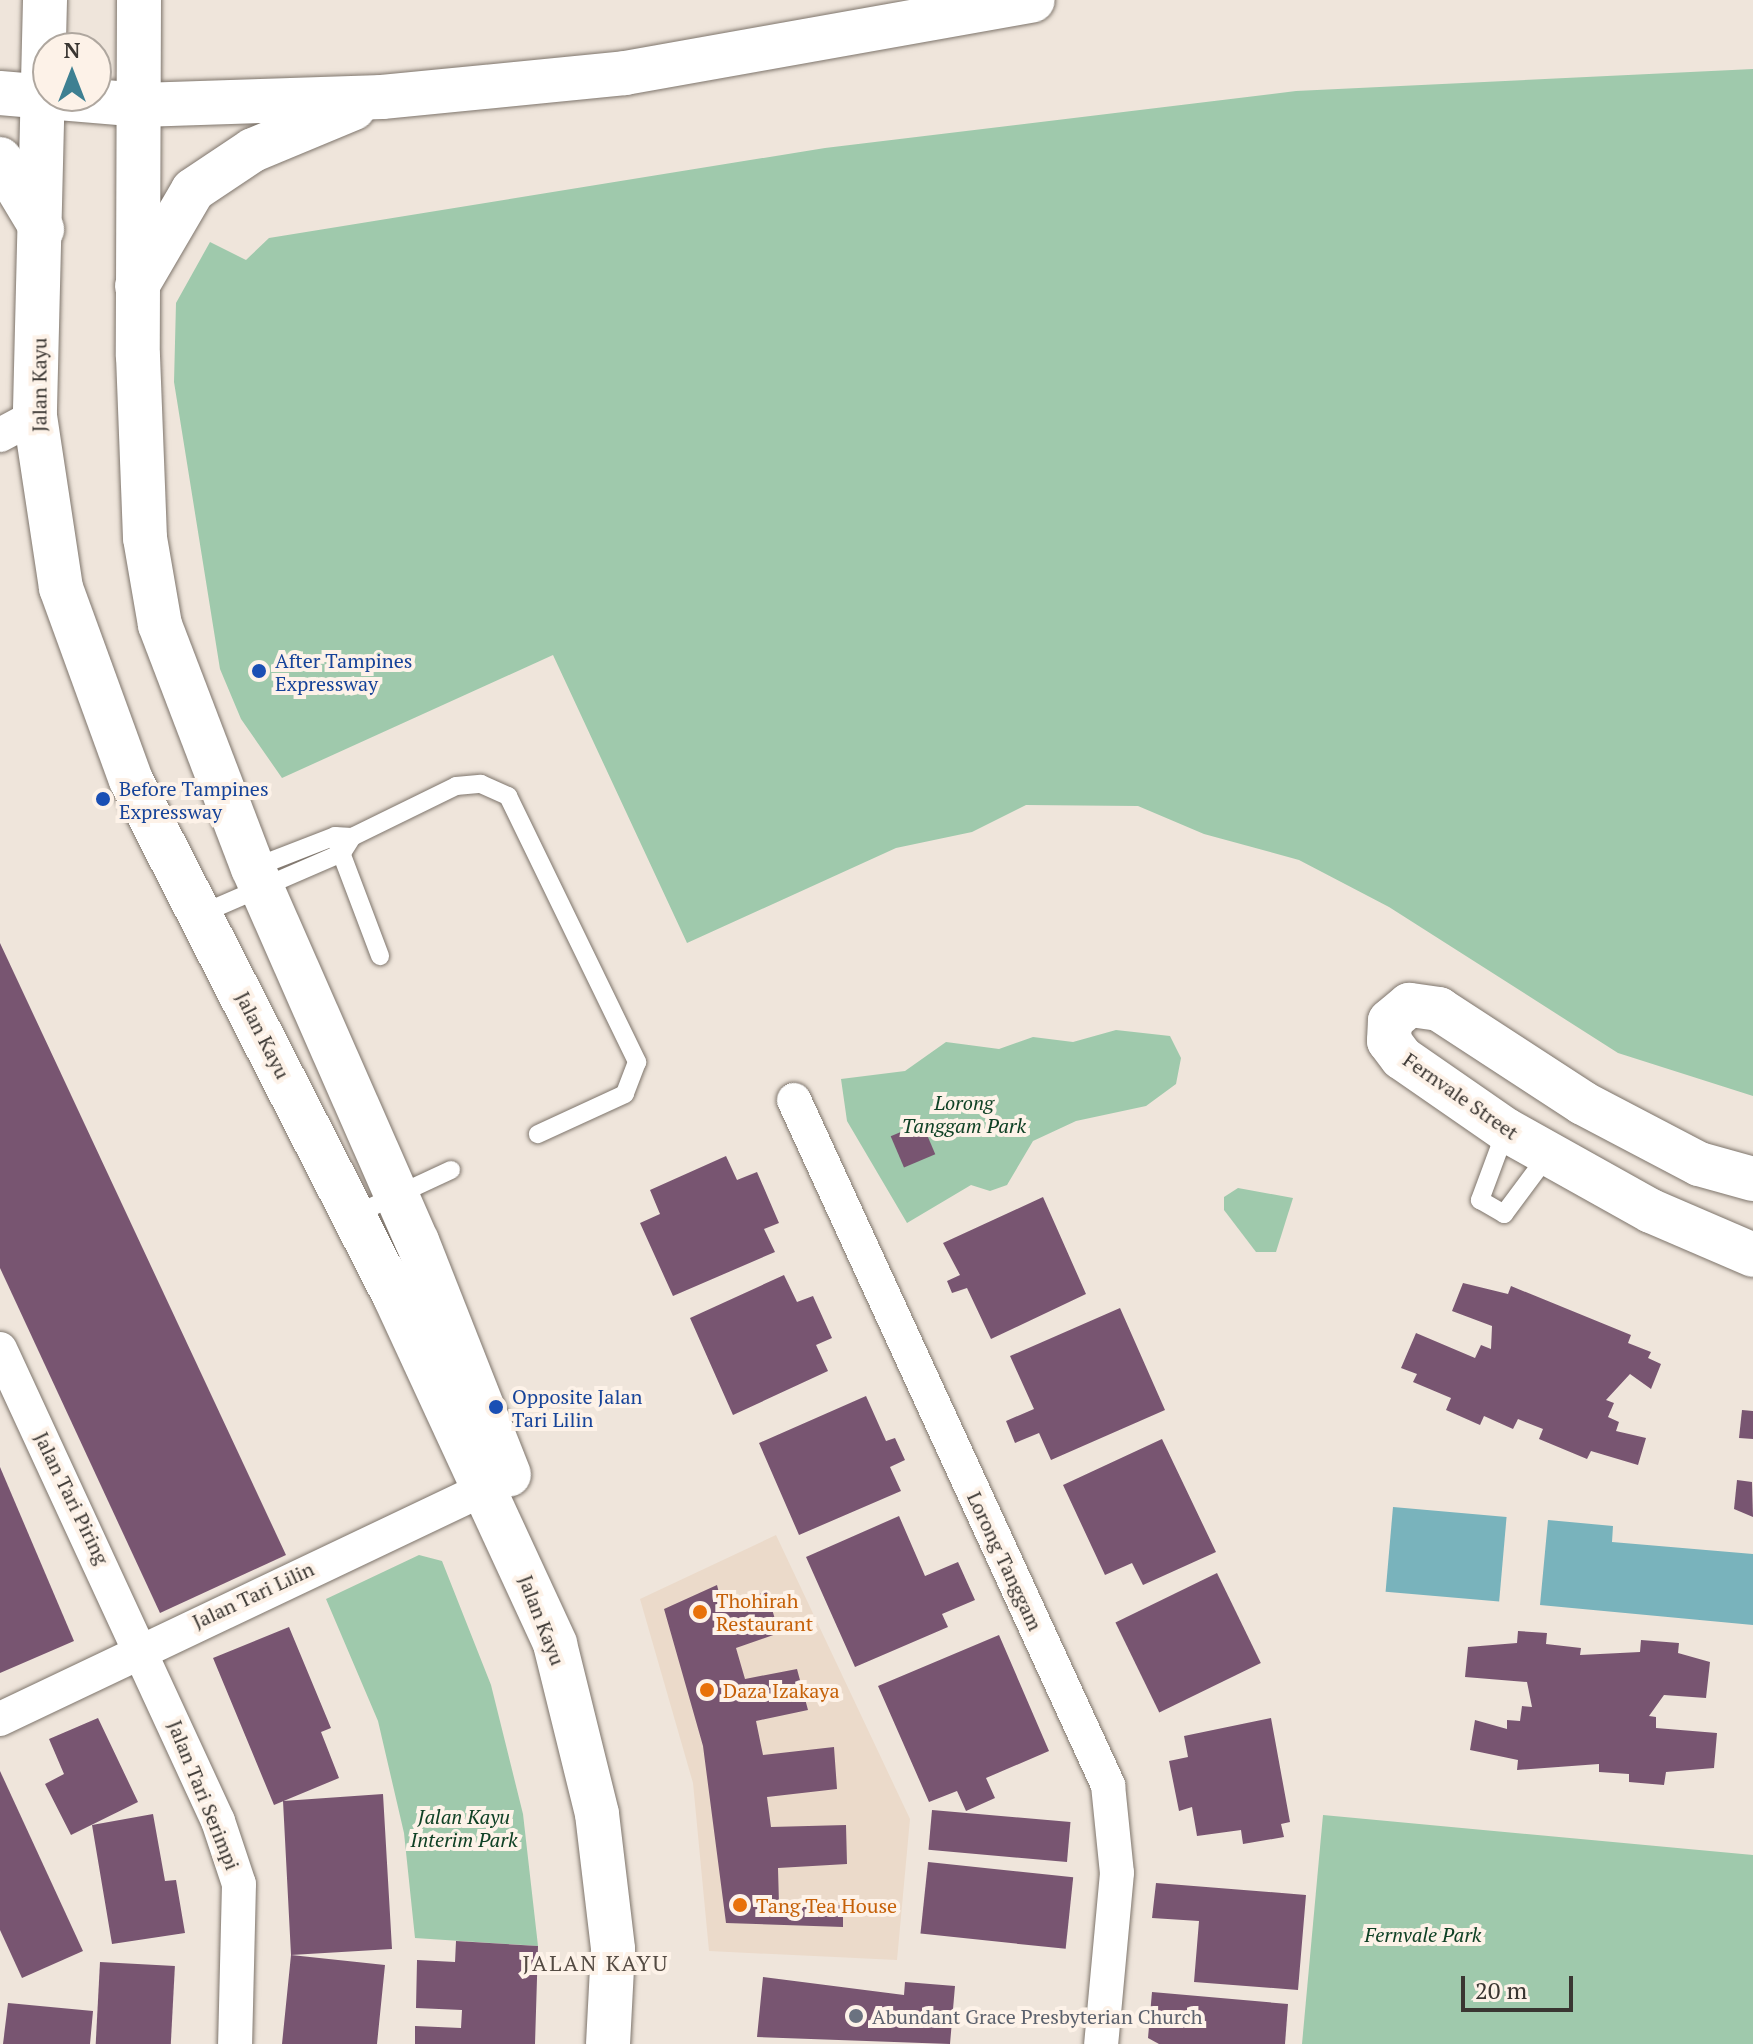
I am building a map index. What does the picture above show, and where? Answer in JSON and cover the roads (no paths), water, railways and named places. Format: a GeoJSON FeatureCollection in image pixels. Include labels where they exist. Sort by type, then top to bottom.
{"type":"FeatureCollection","features":[{"type":"Feature","properties":{"kind":"main road","name":"Jalan Kayu"},"geometry":{"type":"LineString","coordinates":[[45,0],[46,32]]}},
{"type":"Feature","properties":{"kind":"main road","name":"Jalan Kayu"},"geometry":{"type":"LineString","coordinates":[[139,0],[137,286],[145,538],[160,625],[257,877],[395,1195],[555,1644],[581,1739],[613,1949],[608,2044]]}},
{"type":"Feature","properties":{"kind":"main road"},"geometry":{"type":"LineString","coordinates":[[112,103],[140,105],[382,97],[625,73],[1033,0]]}},
{"type":"Feature","properties":{"kind":"main road"},"geometry":{"type":"LineString","coordinates":[[0,93],[32,96]]}},
{"type":"Feature","properties":{"kind":"main road"},"geometry":{"type":"LineString","coordinates":[[137,286],[193,190],[253,150],[382,97]]}},
{"type":"Feature","properties":{"kind":"main road","name":"Jalan Kayu"},"geometry":{"type":"LineString","coordinates":[[46,112],[42,229],[18,426],[71,616],[131,780],[354,1215],[576,1635],[622,1804],[636,1944],[634,2044]]}},
{"type":"Feature","properties":{"kind":"main road"},"geometry":{"type":"LineString","coordinates":[[0,159],[42,229]]}},
{"type":"Feature","properties":{"kind":"main road","name":"Fernvale Street"},"geometry":{"type":"LineString","coordinates":[[1753,1179],[1699,1164],[1583,1103],[1439,1009],[1409,1005],[1390,1021],[1389,1041],[1402,1058],[1506,1130],[1548,1155],[1753,1255]]}},
{"type":"Feature","properties":{"kind":"street","name":"Lorong Tanggam"},"geometry":{"type":"LineString","coordinates":[[794,1100],[1108,1785],[1117,1873],[1101,2044]]}},
{"type":"Feature","properties":{"kind":"street","name":"Jalan Tari Piring"},"geometry":{"type":"LineString","coordinates":[[0,1349],[143,1647]]}},
{"type":"Feature","properties":{"kind":"street","name":"Jalan Tari Lilin"},"geometry":{"type":"LineString","coordinates":[[0,1719],[143,1647],[497,1482]]}},
{"type":"Feature","properties":{"kind":"street","name":"Jalan Tari Serimpi"},"geometry":{"type":"LineString","coordinates":[[143,1647],[239,1884],[235,2044]]}},
{"type":"Feature","properties":{"kind":"lane"},"geometry":{"type":"LineString","coordinates":[[201,914],[257,877],[343,842],[456,786],[491,786],[517,806],[637,1062],[625,1094],[538,1134]]}},
{"type":"Feature","properties":{"kind":"lane"},"geometry":{"type":"LineString","coordinates":[[343,842],[380,956]]}},
{"type":"Feature","properties":{"kind":"lane"},"geometry":{"type":"LineString","coordinates":[[1506,1130],[1480,1200],[1504,1214],[1548,1155]]}},
{"type":"Feature","properties":{"kind":"lane"},"geometry":{"type":"LineString","coordinates":[[354,1215],[451,1170]]}},
{"type":"Feature","properties":{"kind":"water"},"geometry":{"type":"Polygon","coordinates":[[[1393,1507],[1507,1517],[1499,1602],[1386,1592],[1393,1507]]]}},
{"type":"Feature","properties":{"kind":"water"},"geometry":{"type":"Polygon","coordinates":[[[1548,1520],[1613,1526],[1612,1542],[1753,1554],[1753,1625],[1540,1605],[1548,1520]]]}},
{"type":"Feature","properties":{"kind":"place","name":"After Tampines Expressway"},"geometry":{"type":"Point","coordinates":[259,671]}},
{"type":"Feature","properties":{"kind":"place","name":"Before Tampines Expressway"},"geometry":{"type":"Point","coordinates":[103,799]}},
{"type":"Feature","properties":{"kind":"place","name":"Opposite Jalan Tari Lilin"},"geometry":{"type":"Point","coordinates":[496,1407]}},
{"type":"Feature","properties":{"kind":"place","name":"Thohirah Restaurant"},"geometry":{"type":"Point","coordinates":[700,1612]}},
{"type":"Feature","properties":{"kind":"place","name":"Daza Izakaya"},"geometry":{"type":"Point","coordinates":[707,1690]}},
{"type":"Feature","properties":{"kind":"place","name":"Tang Tea House"},"geometry":{"type":"Point","coordinates":[740,1905]}},
{"type":"Feature","properties":{"kind":"place","name":"Abundant Grace Presbyterian Church"},"geometry":{"type":"Point","coordinates":[856,2016]}},
{"type":"Feature","properties":{"kind":"district","name":"JALAN KAYU"},"geometry":{"type":"Point","coordinates":[596,1963]}},
{"type":"Feature","properties":{"kind":"park label","name":"Lorong Tanggam Park"},"geometry":{"type":"Point","coordinates":[964,1114]}},
{"type":"Feature","properties":{"kind":"park label","name":"Jalan Kayu Interim Park"},"geometry":{"type":"Point","coordinates":[464,1828]}},
{"type":"Feature","properties":{"kind":"park label","name":"Fernvale Park"},"geometry":{"type":"Point","coordinates":[1423,1934]}}]}
